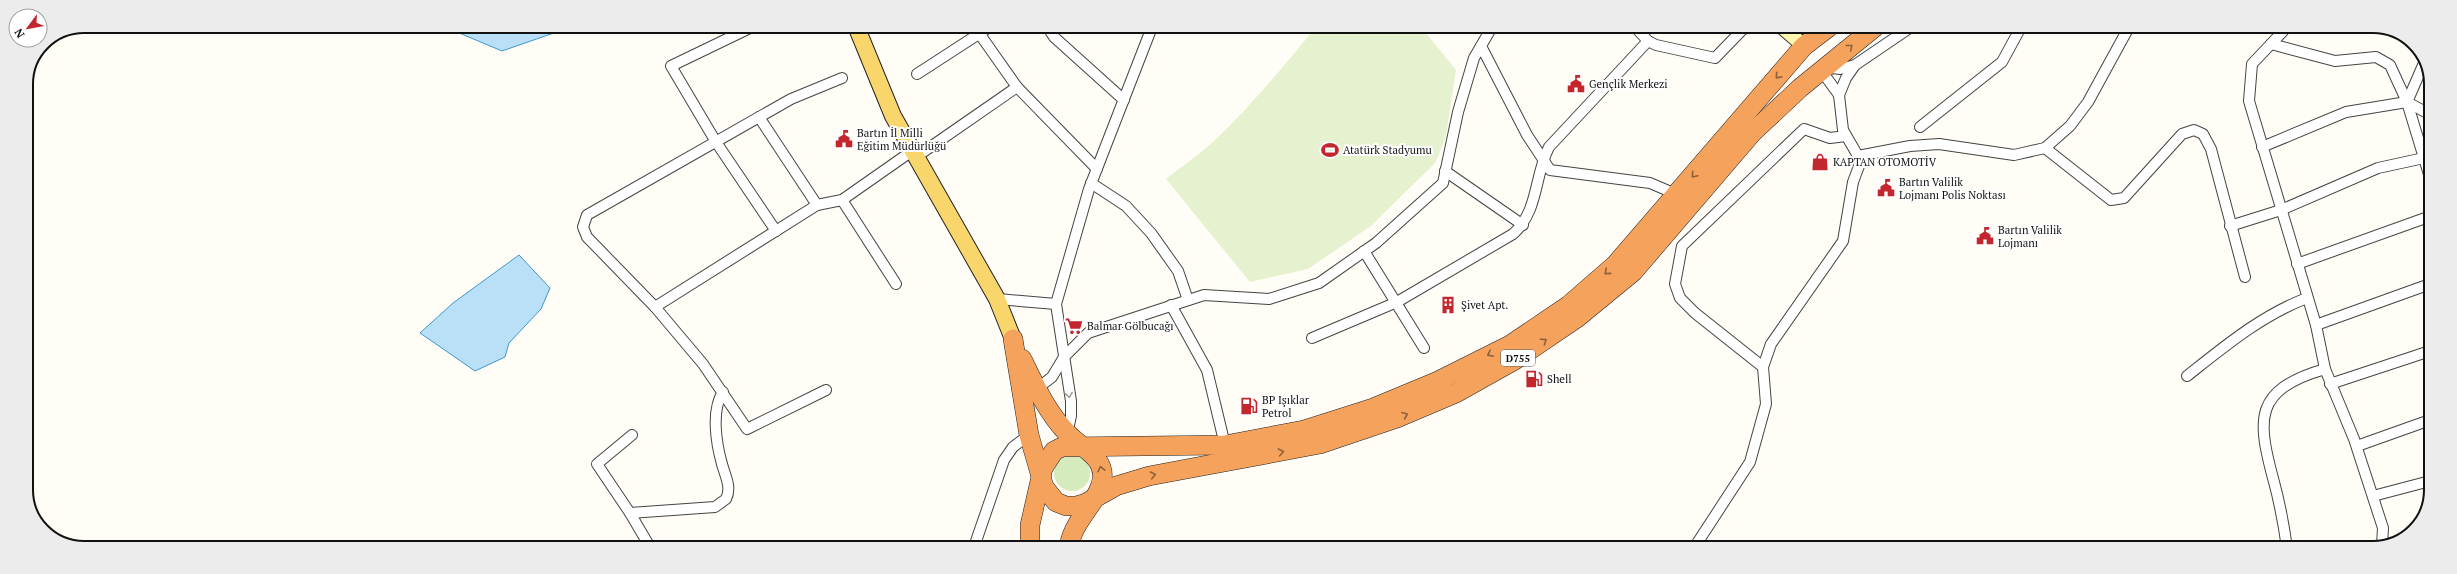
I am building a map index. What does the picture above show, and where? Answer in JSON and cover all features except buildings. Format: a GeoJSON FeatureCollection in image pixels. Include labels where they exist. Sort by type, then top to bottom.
{"type":"FeatureCollection","features":[{"type":"Feature","properties":{"kind":"highway","name":"D755"},"geometry":{"type":"LineString","coordinates":[[1082,447],[1224,444],[1304,430],[1372,408],[1438,381],[1510,345],[1569,305],[1615,265],[1678,195],[1804,46],[1821,33]]}},
{"type":"Feature","properties":{"kind":"highway","name":"D755"},"geometry":{"type":"LineString","coordinates":[[1094,497],[1116,486],[1149,476],[1320,444],[1397,418],[1424,407],[1456,393],[1515,360],[1577,318],[1633,272],[1752,133],[1825,67],[1868,33]]}},
{"type":"Feature","properties":{"kind":"highway"},"geometry":{"type":"LineString","coordinates":[[1804,46],[1825,67]]}},
{"type":"Feature","properties":{"kind":"highway"},"geometry":{"type":"LineString","coordinates":[[1013,339],[1034,383],[1065,440],[1091,452],[1102,469],[1103,479],[1073,532],[1070,541]]}},
{"type":"Feature","properties":{"kind":"highway"},"geometry":{"type":"LineString","coordinates":[[1034,383],[1029,435],[1049,496],[1066,506],[1081,505],[1094,497]]}},
{"type":"Feature","properties":{"kind":"highway"},"geometry":{"type":"LineString","coordinates":[[1030,541],[1030,525],[1047,459],[1065,440]]}},
{"type":"Feature","properties":{"kind":"main road"},"geometry":{"type":"LineString","coordinates":[[859,33],[893,116],[996,300],[1013,339]]}},
{"type":"Feature","properties":{"kind":"main road"},"geometry":{"type":"LineString","coordinates":[[1789,33],[1804,46]]}},
{"type":"Feature","properties":{"kind":"street"},"geometry":{"type":"LineString","coordinates":[[739,33],[671,66],[716,142],[776,231]]}},
{"type":"Feature","properties":{"kind":"street"},"geometry":{"type":"LineString","coordinates":[[978,33],[1017,87],[1097,169]]}},
{"type":"Feature","properties":{"kind":"street"},"geometry":{"type":"LineString","coordinates":[[917,74],[983,33]]}},
{"type":"Feature","properties":{"kind":"street"},"geometry":{"type":"LineString","coordinates":[[1051,33],[1054,37],[1124,100]]}},
{"type":"Feature","properties":{"kind":"street"},"geometry":{"type":"LineString","coordinates":[[1065,440],[1071,416],[1056,304],[1062,274],[1091,183],[1149,33]]}},
{"type":"Feature","properties":{"kind":"street"},"geometry":{"type":"LineString","coordinates":[[1034,383],[1052,377],[1064,357],[1088,333],[1204,295],[1269,299],[1319,283],[1364,251],[1443,183],[1458,112],[1474,58],[1489,33]]}},
{"type":"Feature","properties":{"kind":"street"},"geometry":{"type":"LineString","coordinates":[[1641,33],[1648,41],[1663,48],[1715,58],[1739,33]]}},
{"type":"Feature","properties":{"kind":"street"},"geometry":{"type":"LineString","coordinates":[[1839,95],[1826,77],[1825,67],[1840,69],[1855,65],[1902,33]]}},
{"type":"Feature","properties":{"kind":"street"},"geometry":{"type":"LineString","coordinates":[[1920,127],[2002,62],[2018,33]]}},
{"type":"Feature","properties":{"kind":"street"},"geometry":{"type":"LineString","coordinates":[[1858,156],[1910,146],[1938,144],[2014,155],[2045,148],[2070,126],[2088,102],[2126,33]]}},
{"type":"Feature","properties":{"kind":"street"},"geometry":{"type":"LineString","coordinates":[[2281,33],[2252,64],[2249,101],[2316,325],[2325,369],[2356,446],[2373,496],[2383,528],[2382,540]]}},
{"type":"Feature","properties":{"kind":"street"},"geometry":{"type":"LineString","coordinates":[[1312,338],[1398,302],[1513,234],[1523,225],[1530,214],[1542,160],[1549,147],[1648,41]]}},
{"type":"Feature","properties":{"kind":"street"},"geometry":{"type":"LineString","coordinates":[[2230,226],[2281,210],[2378,168],[2424,158],[2407,102],[2390,65],[2376,57],[2335,61],[2271,44]]}},
{"type":"Feature","properties":{"kind":"street"},"geometry":{"type":"LineString","coordinates":[[1481,46],[1542,160],[1550,170],[1650,183],[1678,195]]}},
{"type":"Feature","properties":{"kind":"street"},"geometry":{"type":"LineString","coordinates":[[1699,541],[1750,462],[1766,404],[1763,367],[1771,344],[1843,241],[1853,182],[1859,166],[1858,156],[1843,130],[1839,95],[1846,78],[1855,65]]}},
{"type":"Feature","properties":{"kind":"street"},"geometry":{"type":"LineString","coordinates":[[2407,102],[2421,69]]}},
{"type":"Feature","properties":{"kind":"street"},"geometry":{"type":"LineString","coordinates":[[826,390],[747,429],[723,392],[655,307],[587,237],[583,222],[587,215],[791,99],[842,78]]}},
{"type":"Feature","properties":{"kind":"street"},"geometry":{"type":"LineString","coordinates":[[655,307],[817,205],[842,200],[1017,87]]}},
{"type":"Feature","properties":{"kind":"street"},"geometry":{"type":"LineString","coordinates":[[2262,147],[2346,112],[2407,102],[2424,111]]}},
{"type":"Feature","properties":{"kind":"street"},"geometry":{"type":"LineString","coordinates":[[759,117],[817,205]]}},
{"type":"Feature","properties":{"kind":"street"},"geometry":{"type":"LineString","coordinates":[[1763,367],[1695,313],[1680,298],[1675,284],[1682,246],[1804,129],[1830,138],[1846,136]]}},
{"type":"Feature","properties":{"kind":"street"},"geometry":{"type":"LineString","coordinates":[[2045,148],[2111,200],[2124,198],[2182,134],[2194,130],[2203,134],[2211,149],[2230,226],[2245,277]]}},
{"type":"Feature","properties":{"kind":"street"},"geometry":{"type":"LineString","coordinates":[[1445,171],[1523,225]]}},
{"type":"Feature","properties":{"kind":"street"},"geometry":{"type":"LineString","coordinates":[[1091,183],[1126,206],[1151,234],[1178,271],[1188,300]]}},
{"type":"Feature","properties":{"kind":"street"},"geometry":{"type":"LineString","coordinates":[[842,200],[896,284]]}},
{"type":"Feature","properties":{"kind":"street"},"geometry":{"type":"LineString","coordinates":[[2297,264],[2424,218]]}},
{"type":"Feature","properties":{"kind":"street"},"geometry":{"type":"LineString","coordinates":[[1364,251],[1398,302],[1424,348]]}},
{"type":"Feature","properties":{"kind":"street"},"geometry":{"type":"LineString","coordinates":[[2316,325],[2424,286]]}},
{"type":"Feature","properties":{"kind":"street"},"geometry":{"type":"LineString","coordinates":[[2187,376],[2260,321],[2307,298]]}},
{"type":"Feature","properties":{"kind":"street"},"geometry":{"type":"LineString","coordinates":[[996,300],[1056,304]]}},
{"type":"Feature","properties":{"kind":"street"},"geometry":{"type":"LineString","coordinates":[[1171,305],[1207,370],[1224,444]]}},
{"type":"Feature","properties":{"kind":"street"},"geometry":{"type":"LineString","coordinates":[[2330,384],[2424,353]]}},
{"type":"Feature","properties":{"kind":"street"},"geometry":{"type":"LineString","coordinates":[[2286,541],[2278,498],[2264,444],[2264,416],[2270,401],[2286,384],[2301,376],[2325,369]]}},
{"type":"Feature","properties":{"kind":"street"},"geometry":{"type":"LineString","coordinates":[[630,513],[715,506],[726,499],[729,487],[718,449],[716,415],[716,406],[723,392]]}},
{"type":"Feature","properties":{"kind":"street"},"geometry":{"type":"LineString","coordinates":[[2356,446],[2424,422]]}},
{"type":"Feature","properties":{"kind":"street"},"geometry":{"type":"LineString","coordinates":[[632,435],[597,464],[630,513],[646,541]]}},
{"type":"Feature","properties":{"kind":"street"},"geometry":{"type":"LineString","coordinates":[[976,541],[1004,460],[1013,446],[1029,435]]}},
{"type":"Feature","properties":{"kind":"street"},"geometry":{"type":"LineString","coordinates":[[2373,496],[2424,483]]}},
{"type":"Feature","properties":{"kind":"green space","name":"Atatürk Stadyumu"},"geometry":{"type":"Polygon","coordinates":[[[1311,33],[1426,33],[1456,70],[1446,136],[1436,162],[1371,226],[1308,269],[1250,282],[1166,179],[1202,151],[1228,128],[1267,86],[1311,33]]]}},
{"type":"Feature","properties":{"kind":"green space"},"geometry":{"type":"Polygon","coordinates":[[[1076,455],[1085,460],[1089,466],[1089,480],[1085,486],[1076,491],[1068,491],[1059,486],[1055,480],[1054,469],[1059,460],[1065,456],[1076,455]]]}},
{"type":"Feature","properties":{"kind":"water"},"geometry":{"type":"Polygon","coordinates":[[[459,33],[554,33],[502,51],[459,33]]]}},
{"type":"Feature","properties":{"kind":"water"},"geometry":{"type":"Polygon","coordinates":[[[519,255],[550,288],[541,309],[509,343],[505,357],[475,371],[420,333],[453,303],[519,255]]]}},
{"type":"Feature","properties":{"kind":"place","name":"Gençlik Merkezi"},"geometry":{"type":"Point","coordinates":[1576,84]}},
{"type":"Feature","properties":{"kind":"place","name":"Bartın İl Milli Eğitim Müdürlüğü"},"geometry":{"type":"Point","coordinates":[844,139]}},
{"type":"Feature","properties":{"kind":"place","name":"Atatürk Stadyumu"},"geometry":{"type":"Point","coordinates":[1330,150]}},
{"type":"Feature","properties":{"kind":"place","name":"KAPTAN OTOMOTİV"},"geometry":{"type":"Point","coordinates":[1820,162]}},
{"type":"Feature","properties":{"kind":"place","name":"Bartın Valilik Lojmanı Polis Noktası"},"geometry":{"type":"Point","coordinates":[1886,188]}},
{"type":"Feature","properties":{"kind":"place","name":"Bartın Valilik Lojmanı"},"geometry":{"type":"Point","coordinates":[1985,236]}},
{"type":"Feature","properties":{"kind":"place","name":"Şivet Apt."},"geometry":{"type":"Point","coordinates":[1448,305]}},
{"type":"Feature","properties":{"kind":"place","name":"Balmar Gölbucağı"},"geometry":{"type":"Point","coordinates":[1074,326]}},
{"type":"Feature","properties":{"kind":"place","name":"Shell"},"geometry":{"type":"Point","coordinates":[1534,379]}},
{"type":"Feature","properties":{"kind":"place","name":"BP Işıklar Petrol"},"geometry":{"type":"Point","coordinates":[1249,406]}}]}
